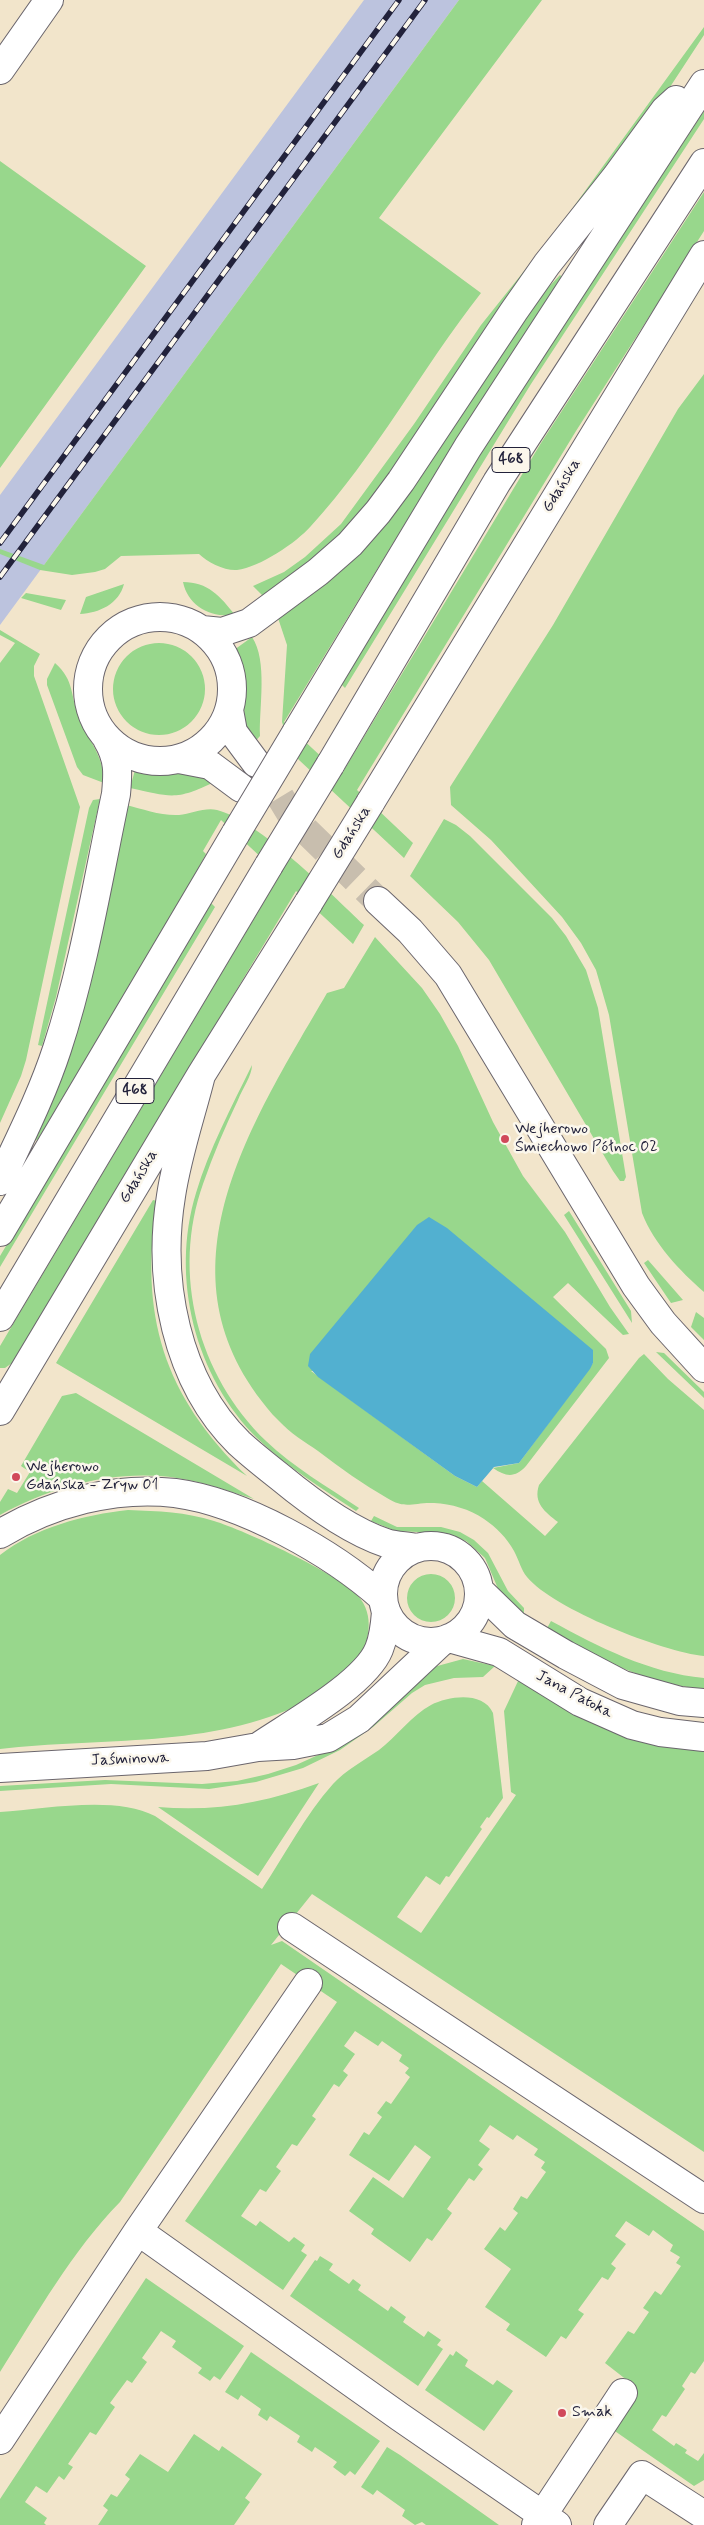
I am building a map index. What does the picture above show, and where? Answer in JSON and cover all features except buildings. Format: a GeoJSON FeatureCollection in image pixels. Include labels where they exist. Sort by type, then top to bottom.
{"type":"FeatureCollection","features":[{"type":"Feature","properties":{"kind":"main road"},"geometry":{"type":"LineString","coordinates":[[0,70],[49,0]]}},
{"type":"Feature","properties":{"kind":"main road"},"geometry":{"type":"LineString","coordinates":[[202,630],[222,632],[249,623],[318,572],[350,544],[378,512],[401,481],[514,311],[548,264],[665,110],[704,76]]}},
{"type":"Feature","properties":{"kind":"main road"},"geometry":{"type":"LineString","coordinates":[[0,1232],[236,833],[468,447],[704,84]]}},
{"type":"Feature","properties":{"kind":"main road","name":"468"},"geometry":{"type":"LineString","coordinates":[[0,1317],[497,482],[704,163]]}},
{"type":"Feature","properties":{"kind":"main road","name":"Gdańska"},"geometry":{"type":"LineString","coordinates":[[0,1411],[201,1075],[370,803],[704,255]]}},
{"type":"Feature","properties":{"kind":"main road"},"geometry":{"type":"LineString","coordinates":[[0,1181],[39,1096],[57,1050],[71,1003],[116,794],[118,766],[115,752],[97,725],[90,707],[89,673],[104,643],[126,625],[147,618],[170,618],[192,624],[202,630],[215,643],[225,658],[230,674],[232,692],[229,710],[222,727],[210,741],[196,752],[179,759],[160,762],[141,759],[122,751],[107,739]]}},
{"type":"Feature","properties":{"kind":"main road"},"geometry":{"type":"LineString","coordinates":[[229,710],[233,732],[256,763]]}},
{"type":"Feature","properties":{"kind":"main road"},"geometry":{"type":"LineString","coordinates":[[179,759],[210,765],[241,788]]}},
{"type":"Feature","properties":{"kind":"main road"},"geometry":{"type":"LineString","coordinates":[[378,901],[410,931],[448,975],[636,1286],[663,1323],[704,1368]]}},
{"type":"Feature","properties":{"kind":"main road"},"geometry":{"type":"LineString","coordinates":[[0,1534],[20,1521],[63,1504],[116,1493],[175,1493],[212,1502],[277,1528],[346,1568],[384,1605],[396,1628],[412,1638],[426,1642],[446,1639],[468,1624],[476,1611],[479,1590],[472,1569],[457,1553],[437,1546],[416,1548],[388,1544],[364,1535],[290,1486],[239,1442],[204,1397],[188,1366],[174,1320],[170,1296],[168,1244],[170,1196],[201,1075]]}},
{"type":"Feature","properties":{"kind":"main road"},"geometry":{"type":"LineString","coordinates":[[384,1605],[383,1584],[387,1572],[404,1553],[416,1548]]}},
{"type":"Feature","properties":{"kind":"main road","name":"Jana Patoka"},"geometry":{"type":"LineString","coordinates":[[479,1590],[516,1626],[623,1685],[680,1701],[704,1703]]}},
{"type":"Feature","properties":{"kind":"main road","name":"Jaśminowa"},"geometry":{"type":"LineString","coordinates":[[258,1747],[333,1697],[365,1669],[379,1651],[385,1632],[384,1605]]}},
{"type":"Feature","properties":{"kind":"main road","name":"Jaśminowa"},"geometry":{"type":"LineString","coordinates":[[0,1768],[135,1758],[183,1758],[233,1753],[258,1747],[293,1745],[328,1738],[359,1719],[446,1639]]}},
{"type":"Feature","properties":{"kind":"main road","name":"Jana Patoka"},"geometry":{"type":"LineString","coordinates":[[446,1639],[498,1652],[580,1702],[632,1725],[660,1732],[704,1737]]}},
{"type":"Feature","properties":{"kind":"main road"},"geometry":{"type":"LineString","coordinates":[[292,1927],[704,2199]]}},
{"type":"Feature","properties":{"kind":"main road"},"geometry":{"type":"LineString","coordinates":[[0,2440],[138,2231],[308,1983]]}},
{"type":"Feature","properties":{"kind":"main road"},"geometry":{"type":"LineString","coordinates":[[138,2231],[545,2522],[623,2393]]}},
{"type":"Feature","properties":{"kind":"main road"},"geometry":{"type":"LineString","coordinates":[[608,2525],[642,2475],[701,2507]]}},
{"type":"Feature","properties":{"kind":"shaded area"},"geometry":{"type":"Polygon","coordinates":[[[364,0],[459,0],[0,625],[0,495],[364,0]]]}},
{"type":"Feature","properties":{"kind":"green space"},"geometry":{"type":"Polygon","coordinates":[[[459,0],[542,0],[379,218],[481,293],[378,441],[335,499],[304,533],[287,547],[267,559],[237,570],[217,565],[199,554],[121,556],[105,569],[72,575],[40,570],[0,554],[0,549],[44,565],[459,0]]]}},
{"type":"Feature","properties":{"kind":"green space"},"geometry":{"type":"Polygon","coordinates":[[[704,27],[704,35],[655,110],[371,502],[332,543],[305,567],[263,596],[253,586],[284,572],[305,557],[341,524],[414,424],[481,325],[556,231],[704,27]]]}},
{"type":"Feature","properties":{"kind":"green space"},"geometry":{"type":"Polygon","coordinates":[[[704,111],[704,119],[531,384],[345,688],[341,684],[499,423],[704,111]]]}},
{"type":"Feature","properties":{"kind":"green space"},"geometry":{"type":"Polygon","coordinates":[[[0,161],[146,266],[0,468],[0,161]]]}},
{"type":"Feature","properties":{"kind":"green space"},"geometry":{"type":"Polygon","coordinates":[[[704,192],[704,231],[576,431],[357,790],[413,843],[404,858],[299,760],[291,749],[282,722],[287,645],[278,618],[336,575],[365,547],[542,294],[560,275],[562,277],[459,435],[284,722],[341,775],[541,443],[704,192]]]}},
{"type":"Feature","properties":{"kind":"green space"},"geometry":{"type":"Polygon","coordinates":[[[704,374],[704,1292],[686,1275],[661,1246],[642,1213],[609,1015],[596,970],[581,943],[562,917],[491,840],[451,805],[450,787],[553,625],[678,409],[704,374]]]}},
{"type":"Feature","properties":{"kind":"green space"},"geometry":{"type":"Polygon","coordinates":[[[183,582],[200,584],[213,591],[235,615],[217,614],[202,609],[190,598],[183,582]]]}},
{"type":"Feature","properties":{"kind":"green space"},"geometry":{"type":"Polygon","coordinates":[[[124,584],[118,597],[113,602],[94,612],[80,614],[86,597],[124,584]]]}},
{"type":"Feature","properties":{"kind":"green space"},"geometry":{"type":"Polygon","coordinates":[[[26,593],[66,600],[61,610],[21,598],[26,593]]]}},
{"type":"Feature","properties":{"kind":"green space"},"geometry":{"type":"Polygon","coordinates":[[[0,630],[40,654],[34,666],[34,676],[80,807],[26,1060],[0,1123],[0,663],[15,643],[0,635],[0,630]]]}},
{"type":"Feature","properties":{"kind":"green space"},"geometry":{"type":"Polygon","coordinates":[[[252,637],[260,659],[262,685],[260,736],[253,744],[245,721],[242,673],[234,650],[252,637]]]}},
{"type":"Feature","properties":{"kind":"green space"},"geometry":{"type":"Polygon","coordinates":[[[159,643],[177,647],[191,657],[201,671],[205,689],[201,707],[191,721],[177,731],[159,735],[141,731],[127,721],[117,707],[113,689],[117,671],[127,657],[141,647],[159,643]]]}},
{"type":"Feature","properties":{"kind":"green space"},"geometry":{"type":"Polygon","coordinates":[[[55,663],[69,682],[79,718],[102,765],[104,783],[83,775],[77,767],[47,685],[47,679],[55,663]]]}},
{"type":"Feature","properties":{"kind":"green space"},"geometry":{"type":"Polygon","coordinates":[[[135,770],[157,774],[188,772],[216,781],[192,792],[174,795],[156,794],[130,788],[135,770]]]}},
{"type":"Feature","properties":{"kind":"green space"},"geometry":{"type":"Polygon","coordinates":[[[100,799],[56,997],[42,1046],[38,1045],[89,808],[93,800],[100,799]]]}},
{"type":"Feature","properties":{"kind":"green space"},"geometry":{"type":"Polygon","coordinates":[[[126,805],[172,815],[212,809],[234,817],[253,828],[294,860],[364,925],[353,944],[296,891],[12,1363],[5,1368],[0,1368],[0,1346],[280,875],[221,820],[203,851],[206,854],[189,885],[38,1139],[33,1142],[126,805]]]}},
{"type":"Feature","properties":{"kind":"green space"},"geometry":{"type":"Polygon","coordinates":[[[444,819],[456,825],[470,836],[552,918],[566,936],[586,970],[598,1008],[626,1177],[624,1181],[620,1181],[613,1171],[489,960],[458,922],[410,876],[444,819]]]}},
{"type":"Feature","properties":{"kind":"green space"},"geometry":{"type":"Polygon","coordinates":[[[211,903],[215,907],[0,1267],[0,1256],[211,903]]]}},
{"type":"Feature","properties":{"kind":"green space"},"geometry":{"type":"Polygon","coordinates":[[[375,937],[422,988],[440,1014],[458,1046],[493,1122],[523,1176],[565,1232],[610,1307],[629,1334],[623,1335],[568,1283],[553,1297],[606,1349],[609,1358],[526,1466],[518,1473],[510,1475],[493,1468],[519,1463],[593,1363],[311,1371],[455,1476],[477,1487],[482,1481],[545,1536],[558,1522],[541,1506],[538,1497],[539,1485],[644,1354],[668,1379],[704,1410],[704,1656],[686,1653],[637,1638],[584,1615],[560,1602],[540,1589],[527,1577],[505,1537],[473,1512],[440,1504],[399,1504],[378,1493],[343,1470],[283,1425],[240,1368],[220,1314],[216,1259],[224,1205],[243,1151],[268,1097],[297,1045],[327,993],[344,988],[375,937]]]}},
{"type":"Feature","properties":{"kind":"green space"},"geometry":{"type":"Polygon","coordinates":[[[252,1065],[249,1078],[228,1120],[211,1162],[194,1218],[190,1253],[191,1287],[197,1322],[208,1354],[223,1386],[242,1415],[276,1450],[359,1508],[356,1511],[281,1459],[258,1439],[236,1414],[218,1386],[204,1356],[194,1325],[188,1292],[186,1259],[189,1225],[196,1193],[207,1160],[221,1128],[252,1065]]]}},
{"type":"Feature","properties":{"kind":"green space"},"geometry":{"type":"Polygon","coordinates":[[[153,1200],[157,1201],[152,1242],[152,1281],[155,1317],[164,1351],[177,1383],[195,1415],[218,1446],[247,1476],[56,1363],[153,1200]]]}},
{"type":"Feature","properties":{"kind":"green space"},"geometry":{"type":"Polygon","coordinates":[[[569,1211],[631,1311],[632,1323],[564,1215],[569,1211]]]}},
{"type":"Feature","properties":{"kind":"green space"},"geometry":{"type":"Polygon","coordinates":[[[648,1260],[683,1300],[671,1303],[644,1263],[648,1260]]]}},
{"type":"Feature","properties":{"kind":"green space"},"geometry":{"type":"Polygon","coordinates":[[[696,1312],[704,1318],[704,1340],[691,1327],[696,1312]]]}},
{"type":"Feature","properties":{"kind":"green space"},"geometry":{"type":"Polygon","coordinates":[[[656,1352],[664,1353],[704,1392],[704,1398],[656,1352]]]}},
{"type":"Feature","properties":{"kind":"green space"},"geometry":{"type":"Polygon","coordinates":[[[76,1393],[254,1499],[216,1487],[177,1478],[131,1476],[108,1478],[63,1488],[0,1515],[0,1502],[8,1489],[17,1493],[30,1472],[21,1466],[62,1396],[76,1393]]]}},
{"type":"Feature","properties":{"kind":"green space"},"geometry":{"type":"Polygon","coordinates":[[[128,1510],[182,1514],[214,1521],[268,1543],[332,1576],[358,1596],[367,1611],[369,1629],[361,1655],[350,1668],[305,1702],[269,1717],[232,1727],[155,1739],[38,1745],[0,1749],[0,1555],[29,1537],[61,1524],[94,1515],[128,1510]]]}},
{"type":"Feature","properties":{"kind":"green space"},"geometry":{"type":"Polygon","coordinates":[[[374,1516],[397,1527],[441,1527],[460,1532],[474,1540],[488,1553],[508,1591],[524,1608],[524,1617],[499,1591],[485,1558],[466,1541],[441,1533],[396,1531],[371,1521],[374,1516]]]}},
{"type":"Feature","properties":{"kind":"green space"},"geometry":{"type":"Polygon","coordinates":[[[426,1574],[436,1574],[448,1581],[455,1593],[455,1603],[448,1615],[436,1622],[426,1622],[418,1618],[411,1611],[407,1603],[407,1593],[411,1585],[418,1578],[426,1574]]]}},
{"type":"Feature","properties":{"kind":"green space"},"geometry":{"type":"Polygon","coordinates":[[[551,1621],[606,1649],[644,1665],[664,1671],[704,1678],[704,1689],[660,1681],[622,1668],[546,1630],[551,1621]]]}},
{"type":"Feature","properties":{"kind":"green space"},"geometry":{"type":"Polygon","coordinates":[[[463,1659],[495,1666],[483,1677],[454,1678],[425,1685],[412,1693],[373,1727],[340,1750],[303,1768],[256,1782],[209,1789],[111,1784],[0,1791],[0,1786],[105,1780],[202,1784],[237,1781],[268,1774],[296,1765],[338,1746],[430,1668],[463,1659]]]}},
{"type":"Feature","properties":{"kind":"green space"},"geometry":{"type":"Polygon","coordinates":[[[519,1679],[704,1750],[704,2152],[312,1894],[271,1945],[282,1941],[704,2231],[704,2361],[695,2374],[691,2372],[682,2386],[685,2389],[666,2417],[662,2415],[652,2430],[674,2446],[676,2443],[687,2450],[685,2453],[698,2461],[704,2453],[704,2480],[694,2486],[609,2427],[637,2388],[605,2363],[628,2331],[634,2334],[649,2312],[643,2308],[655,2291],[661,2295],[681,2266],[676,2263],[680,2257],[670,2251],[673,2245],[653,2230],[649,2236],[626,2221],[615,2236],[626,2244],[611,2264],[616,2268],[608,2280],[602,2277],[578,2310],[584,2314],[566,2339],[561,2336],[546,2357],[506,2330],[510,2324],[485,2307],[511,2269],[484,2249],[500,2227],[505,2231],[518,2213],[513,2209],[521,2196],[527,2199],[546,2172],[541,2168],[545,2162],[534,2155],[538,2149],[517,2135],[513,2140],[490,2125],[479,2141],[490,2149],[478,2165],[483,2169],[474,2181],[469,2178],[447,2209],[452,2213],[432,2241],[427,2238],[410,2262],[371,2234],[374,2229],[349,2211],[373,2177],[403,2198],[431,2157],[415,2145],[389,2181],[349,2155],[364,2132],[369,2135],[382,2117],[377,2113],[386,2101],[391,2104],[410,2077],[405,2073],[409,2068],[399,2061],[402,2055],[382,2041],[378,2046],[355,2031],[344,2046],[355,2054],[343,2071],[348,2075],[339,2087],[334,2084],[312,2116],[316,2119],[297,2146],[292,2144],[276,2167],[281,2171],[266,2192],[260,2189],[241,2216],[256,2226],[260,2221],[289,2242],[294,2237],[305,2245],[301,2251],[307,2255],[283,2290],[185,2221],[337,2002],[281,1964],[120,2202],[86,2241],[71,2262],[0,2372],[0,1812],[79,1805],[121,1806],[139,1810],[155,1816],[262,1889],[313,1809],[338,1779],[379,1750],[424,1709],[447,1699],[474,1698],[482,1701],[493,1713],[503,1798],[480,1827],[482,1829],[449,1877],[446,1876],[440,1885],[426,1876],[397,1917],[421,1933],[516,1795],[511,1792],[504,1711],[519,1679]]]}},
{"type":"Feature","properties":{"kind":"green space"},"geometry":{"type":"Polygon","coordinates":[[[319,1783],[258,1876],[158,1807],[219,1807],[259,1801],[319,1783]]]}},
{"type":"Feature","properties":{"kind":"green space"},"geometry":{"type":"Polygon","coordinates":[[[320,2256],[333,2264],[329,2270],[349,2284],[353,2279],[361,2285],[358,2290],[388,2311],[391,2306],[406,2317],[403,2322],[424,2337],[428,2331],[441,2340],[437,2345],[443,2349],[418,2386],[290,2296],[315,2260],[317,2261],[320,2256]]]}},
{"type":"Feature","properties":{"kind":"green space"},"geometry":{"type":"Polygon","coordinates":[[[146,2278],[244,2346],[220,2380],[214,2376],[210,2381],[198,2373],[202,2368],[172,2347],[176,2341],[161,2331],[142,2358],[147,2362],[132,2383],[127,2380],[110,2403],[115,2407],[96,2435],[90,2432],[68,2464],[73,2467],[64,2480],[59,2476],[47,2493],[36,2486],[25,2502],[47,2518],[44,2523],[46,2525],[0,2525],[0,2499],[146,2278]]]}},
{"type":"Feature","properties":{"kind":"green space"},"geometry":{"type":"Polygon","coordinates":[[[456,2351],[468,2360],[465,2366],[493,2385],[497,2380],[513,2391],[484,2431],[425,2390],[450,2354],[453,2356],[456,2351]]]}},
{"type":"Feature","properties":{"kind":"green space"},"geometry":{"type":"Polygon","coordinates":[[[251,2352],[380,2441],[355,2475],[350,2471],[345,2476],[333,2467],[337,2462],[315,2447],[312,2452],[297,2442],[300,2436],[270,2416],[267,2421],[258,2415],[261,2409],[241,2395],[238,2400],[225,2392],[251,2352]]]}},
{"type":"Feature","properties":{"kind":"green space"},"geometry":{"type":"Polygon","coordinates":[[[194,2434],[219,2451],[222,2446],[262,2474],[245,2498],[250,2502],[234,2525],[98,2525],[108,2510],[103,2506],[111,2494],[117,2497],[130,2479],[125,2475],[140,2454],[168,2472],[194,2434]]]}},
{"type":"Feature","properties":{"kind":"green space"},"geometry":{"type":"Polygon","coordinates":[[[387,2447],[499,2525],[426,2525],[422,2522],[415,2525],[402,2516],[405,2510],[377,2490],[373,2495],[361,2487],[387,2447]]]}},
{"type":"Feature","properties":{"kind":"water"},"geometry":{"type":"Polygon","coordinates":[[[429,1217],[447,1228],[593,1350],[593,1363],[590,1369],[519,1463],[494,1467],[477,1487],[455,1476],[318,1377],[308,1366],[310,1354],[417,1225],[429,1217]]]}},
{"type":"Feature","properties":{"kind":"tunnel"},"geometry":{"type":"LineString","coordinates":[[256,763],[267,775],[293,818],[378,901]]}},
{"type":"Feature","properties":{"kind":"railway"},"geometry":{"type":"LineString","coordinates":[[0,543],[399,0]]}},
{"type":"Feature","properties":{"kind":"railway"},"geometry":{"type":"LineString","coordinates":[[0,577],[425,0]]}},
{"type":"Feature","properties":{"kind":"place","name":"Wejherowo Śmiechowo Północ 02"},"geometry":{"type":"Point","coordinates":[505,1139]}},
{"type":"Feature","properties":{"kind":"place","name":"Wejherowo Gdańska - Zryw 01"},"geometry":{"type":"Point","coordinates":[16,1477]}},
{"type":"Feature","properties":{"kind":"place","name":"Smak"},"geometry":{"type":"Point","coordinates":[562,2413]}}]}
